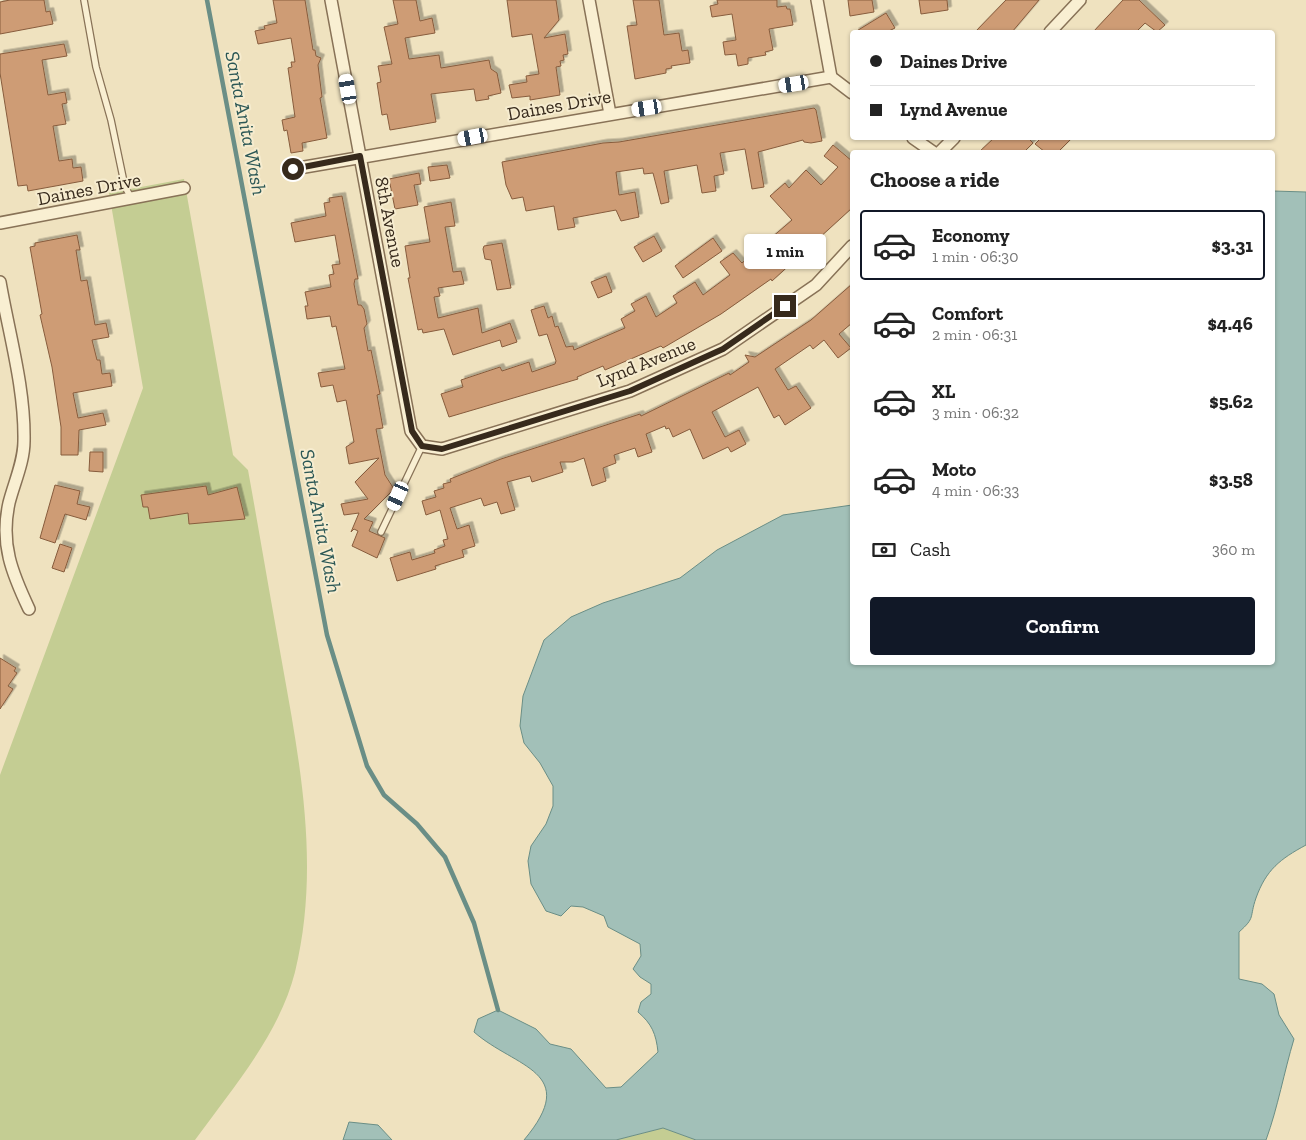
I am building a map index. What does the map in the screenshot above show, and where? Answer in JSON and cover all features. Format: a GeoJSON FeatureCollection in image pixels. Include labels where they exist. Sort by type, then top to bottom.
{"type":"FeatureCollection","features":[{"type":"Feature","properties":{"kind":"street","name":"8th Avenue"},"geometry":{"type":"LineString","coordinates":[[332,0],[412,431],[422,446]]}},
{"type":"Feature","properties":{"kind":"street"},"geometry":{"type":"LineString","coordinates":[[589,0],[610,114]]}},
{"type":"Feature","properties":{"kind":"street"},"geometry":{"type":"LineString","coordinates":[[817,0],[831,77],[850,91]]}},
{"type":"Feature","properties":{"kind":"street"},"geometry":{"type":"LineString","coordinates":[[1052,30],[1074,2]]}},
{"type":"Feature","properties":{"kind":"street","name":"Daines Drive"},"geometry":{"type":"LineString","coordinates":[[293,169],[360,156],[831,77]]}},
{"type":"Feature","properties":{"kind":"street"},"geometry":{"type":"LineString","coordinates":[[915,140],[930,150]]}},
{"type":"Feature","properties":{"kind":"street"},"geometry":{"type":"LineString","coordinates":[[942,150],[952,140]]}},
{"type":"Feature","properties":{"kind":"street","name":"Daines Drive"},"geometry":{"type":"LineString","coordinates":[[0,223],[184,188]]}},
{"type":"Feature","properties":{"kind":"street","name":"Lynd Avenue"},"geometry":{"type":"LineString","coordinates":[[422,446],[442,449],[630,391],[723,349],[816,285],[850,248]]}},
{"type":"Feature","properties":{"kind":"street"},"geometry":{"type":"LineString","coordinates":[[0,282],[22,402],[24,442],[20,467],[4,522],[5,545],[10,568],[29,609]]}},
{"type":"Feature","properties":{"kind":"lane"},"geometry":{"type":"LineString","coordinates":[[84,0],[96,67],[111,120],[125,187],[132,199]]}},
{"type":"Feature","properties":{"kind":"lane"},"geometry":{"type":"LineString","coordinates":[[381,532],[422,446]]}},
{"type":"Feature","properties":{"kind":"green space"},"geometry":{"type":"Polygon","coordinates":[[[184,179],[233,455],[248,470],[296,743],[305,819],[307,857],[306,896],[295,972],[288,995],[266,1039],[239,1081],[195,1140],[0,1140],[0,775],[143,388],[109,193],[184,179]]]}},
{"type":"Feature","properties":{"kind":"green space"},"geometry":{"type":"Polygon","coordinates":[[[663,1128],[696,1140],[616,1140],[663,1128]]]}},
{"type":"Feature","properties":{"kind":"water"},"geometry":{"type":"Polygon","coordinates":[[[1275,191],[1306,192],[1306,845],[1281,861],[1269,873],[1260,888],[1250,920],[1239,932],[1239,979],[1262,984],[1274,994],[1279,1015],[1294,1039],[1266,1140],[696,1140],[663,1128],[616,1140],[524,1140],[540,1117],[546,1099],[544,1085],[536,1074],[523,1064],[474,1032],[478,1019],[498,1010],[536,1029],[550,1044],[571,1049],[606,1088],[621,1087],[658,1052],[652,1030],[647,1021],[638,1012],[641,1002],[651,994],[651,984],[640,977],[633,969],[641,956],[640,944],[608,927],[604,916],[583,907],[571,906],[561,916],[546,911],[531,884],[528,861],[531,846],[546,824],[553,806],[553,786],[540,763],[524,743],[520,726],[523,696],[544,640],[571,617],[603,603],[680,578],[717,550],[783,515],[850,505],[850,665],[1275,665],[1275,191]]]}},
{"type":"Feature","properties":{"kind":"water"},"geometry":{"type":"Polygon","coordinates":[[[349,1122],[378,1125],[392,1140],[343,1140],[349,1122]]]}},
{"type":"Feature","properties":{"kind":"building"},"geometry":{"type":"Polygon","coordinates":[[[10,0],[44,0],[46,12],[50,11],[53,24],[0,34],[0,2],[10,0]]]}},
{"type":"Feature","properties":{"kind":"building"},"geometry":{"type":"Polygon","coordinates":[[[273,0],[305,0],[313,50],[315,50],[316,56],[321,58],[318,65],[322,97],[320,98],[327,138],[302,143],[303,151],[291,153],[287,130],[284,131],[282,120],[295,117],[288,68],[292,67],[291,62],[295,62],[291,38],[258,44],[255,31],[265,29],[264,26],[277,23],[273,0]]]}},
{"type":"Feature","properties":{"kind":"building"},"geometry":{"type":"Polygon","coordinates":[[[393,0],[416,0],[420,21],[432,18],[435,33],[405,38],[409,59],[439,55],[441,68],[489,60],[491,69],[497,73],[501,93],[488,96],[489,99],[476,101],[474,89],[431,94],[436,122],[390,130],[387,114],[382,115],[377,83],[381,82],[378,66],[392,64],[384,27],[398,24],[393,0]]]}},
{"type":"Feature","properties":{"kind":"building"},"geometry":{"type":"Polygon","coordinates":[[[507,0],[556,0],[559,20],[544,38],[565,34],[568,54],[563,55],[564,60],[560,61],[561,66],[556,67],[560,95],[530,100],[530,96],[512,98],[509,85],[527,82],[526,76],[539,74],[532,34],[512,37],[507,0]]]}},
{"type":"Feature","properties":{"kind":"building"},"geometry":{"type":"Polygon","coordinates":[[[633,0],[659,0],[664,35],[679,33],[682,51],[688,50],[690,63],[671,66],[672,68],[666,69],[666,73],[635,79],[627,26],[637,25],[633,0]]]}},
{"type":"Feature","properties":{"kind":"building"},"geometry":{"type":"Polygon","coordinates":[[[717,0],[777,0],[777,7],[786,6],[787,9],[790,9],[793,25],[769,29],[773,50],[765,52],[766,55],[748,58],[748,64],[738,66],[736,54],[725,55],[723,42],[736,40],[732,14],[712,17],[710,6],[718,4],[717,0]]]}},
{"type":"Feature","properties":{"kind":"building"},"geometry":{"type":"Polygon","coordinates":[[[848,0],[872,0],[874,12],[850,16],[848,0]]]}},
{"type":"Feature","properties":{"kind":"building"},"geometry":{"type":"Polygon","coordinates":[[[919,0],[947,0],[948,10],[921,14],[919,0]]]}},
{"type":"Feature","properties":{"kind":"building"},"geometry":{"type":"Polygon","coordinates":[[[1006,0],[1039,0],[1014,30],[977,30],[1006,0]]]}},
{"type":"Feature","properties":{"kind":"building"},"geometry":{"type":"Polygon","coordinates":[[[1123,0],[1139,0],[1165,25],[1159,30],[1154,30],[1145,23],[1138,30],[1095,30],[1123,0]]]}},
{"type":"Feature","properties":{"kind":"building"},"geometry":{"type":"Polygon","coordinates":[[[886,13],[895,28],[891,30],[858,30],[886,13]]]}},
{"type":"Feature","properties":{"kind":"building"},"geometry":{"type":"Polygon","coordinates":[[[64,44],[67,56],[42,60],[48,95],[65,92],[67,103],[62,104],[66,124],[53,126],[59,161],[72,159],[73,168],[81,167],[83,181],[28,191],[27,185],[18,186],[0,73],[0,54],[64,44]]]}},
{"type":"Feature","properties":{"kind":"building"},"geometry":{"type":"Polygon","coordinates":[[[814,108],[822,141],[811,143],[804,142],[803,140],[758,152],[764,187],[752,189],[745,149],[720,153],[724,174],[714,176],[716,191],[702,193],[697,165],[664,171],[669,202],[661,204],[653,173],[644,174],[643,168],[616,172],[619,195],[635,192],[639,217],[621,221],[616,210],[573,218],[575,227],[558,230],[554,206],[526,211],[523,197],[512,199],[506,185],[502,162],[814,108]]]}},
{"type":"Feature","properties":{"kind":"building"},"geometry":{"type":"Polygon","coordinates":[[[992,140],[1030,140],[1033,143],[1026,150],[981,150],[992,140]]]}},
{"type":"Feature","properties":{"kind":"building"},"geometry":{"type":"Polygon","coordinates":[[[1039,140],[1070,140],[1060,150],[1042,150],[1035,144],[1039,140]]]}},
{"type":"Feature","properties":{"kind":"building"},"geometry":{"type":"Polygon","coordinates":[[[833,145],[850,159],[850,210],[772,281],[771,279],[721,314],[663,348],[661,346],[605,370],[603,366],[577,377],[578,379],[449,417],[441,394],[463,387],[461,380],[500,367],[502,371],[529,362],[532,372],[555,364],[556,361],[547,334],[539,336],[531,310],[544,306],[548,318],[552,316],[555,327],[558,326],[566,347],[573,346],[574,350],[625,328],[621,319],[635,311],[631,304],[646,296],[656,317],[677,303],[673,296],[695,282],[703,295],[730,275],[720,262],[733,253],[742,263],[792,220],[770,196],[785,183],[789,188],[806,170],[821,185],[838,167],[824,156],[833,145]]]}},
{"type":"Feature","properties":{"kind":"building"},"geometry":{"type":"Polygon","coordinates":[[[447,165],[450,178],[430,181],[428,167],[447,165]]]}},
{"type":"Feature","properties":{"kind":"building"},"geometry":{"type":"Polygon","coordinates":[[[419,173],[421,184],[414,185],[418,205],[395,209],[389,179],[419,173]]]}},
{"type":"Feature","properties":{"kind":"building"},"geometry":{"type":"Polygon","coordinates":[[[342,196],[358,279],[355,279],[354,284],[358,305],[361,305],[364,309],[367,324],[364,328],[368,351],[371,350],[380,394],[377,395],[383,428],[376,429],[385,475],[394,489],[364,519],[373,522],[369,531],[385,538],[377,558],[352,546],[358,531],[354,529],[351,532],[359,513],[344,515],[341,504],[368,499],[355,482],[379,458],[349,464],[346,447],[354,442],[346,400],[337,402],[333,385],[321,387],[318,373],[345,369],[336,326],[332,327],[330,316],[307,319],[305,306],[308,306],[305,292],[331,287],[329,275],[334,274],[332,265],[340,264],[335,235],[295,242],[291,223],[326,216],[324,203],[330,202],[329,198],[342,196]]]}},
{"type":"Feature","properties":{"kind":"building"},"geometry":{"type":"Polygon","coordinates":[[[451,202],[455,226],[445,227],[453,272],[461,271],[464,284],[438,288],[440,296],[434,297],[438,318],[478,308],[482,333],[510,323],[517,342],[502,347],[500,340],[453,355],[444,329],[423,333],[422,329],[418,330],[408,278],[410,278],[405,246],[430,242],[424,207],[451,202]]]}},
{"type":"Feature","properties":{"kind":"building"},"geometry":{"type":"Polygon","coordinates":[[[77,235],[80,250],[76,250],[81,281],[87,280],[95,325],[106,323],[109,337],[92,340],[97,360],[100,360],[102,374],[110,373],[112,386],[73,393],[78,418],[103,413],[106,425],[79,430],[78,455],[61,455],[61,427],[52,367],[40,315],[42,314],[30,247],[35,246],[35,243],[77,235]]]}},
{"type":"Feature","properties":{"kind":"building"},"geometry":{"type":"Polygon","coordinates":[[[654,236],[662,251],[643,262],[634,247],[654,236]]]}},
{"type":"Feature","properties":{"kind":"building"},"geometry":{"type":"Polygon","coordinates":[[[713,238],[722,251],[683,278],[675,266],[713,238]]]}},
{"type":"Feature","properties":{"kind":"building"},"geometry":{"type":"Polygon","coordinates":[[[502,243],[511,288],[497,290],[491,260],[485,259],[483,249],[484,246],[502,243]]]}},
{"type":"Feature","properties":{"kind":"building"},"geometry":{"type":"Polygon","coordinates":[[[606,276],[612,292],[598,298],[591,282],[606,276]]]}},
{"type":"Feature","properties":{"kind":"building"},"geometry":{"type":"Polygon","coordinates":[[[850,286],[850,325],[839,334],[850,349],[838,358],[824,340],[813,349],[810,345],[775,369],[788,390],[796,386],[811,408],[785,425],[779,415],[774,418],[758,387],[712,412],[725,437],[739,430],[746,444],[731,452],[728,447],[703,459],[690,429],[673,437],[669,428],[666,429],[665,426],[646,434],[652,452],[638,457],[635,448],[614,455],[616,463],[603,468],[606,481],[592,486],[584,458],[573,462],[560,462],[563,472],[532,482],[530,476],[507,482],[515,510],[501,514],[497,502],[484,506],[481,498],[450,508],[457,529],[469,525],[475,546],[462,550],[464,557],[435,566],[436,569],[397,581],[390,558],[410,552],[412,560],[435,553],[434,550],[445,546],[443,540],[448,539],[440,510],[426,515],[422,501],[436,497],[434,491],[444,488],[443,484],[451,482],[450,479],[501,459],[640,414],[641,416],[729,373],[730,375],[749,362],[745,355],[755,357],[811,320],[850,286]]]}},
{"type":"Feature","properties":{"kind":"building"},"geometry":{"type":"Polygon","coordinates":[[[90,452],[103,452],[103,472],[89,471],[90,452]]]}},
{"type":"Feature","properties":{"kind":"building"},"geometry":{"type":"Polygon","coordinates":[[[55,485],[80,491],[77,504],[90,507],[86,520],[65,514],[55,543],[40,538],[55,485]]]}},
{"type":"Feature","properties":{"kind":"building"},"geometry":{"type":"Polygon","coordinates":[[[206,486],[208,495],[237,487],[245,519],[189,524],[188,513],[150,519],[148,507],[143,507],[141,495],[206,486]]]}},
{"type":"Feature","properties":{"kind":"building"},"geometry":{"type":"Polygon","coordinates":[[[60,544],[72,548],[64,572],[52,568],[60,544]]]}},
{"type":"Feature","properties":{"kind":"building"},"geometry":{"type":"Polygon","coordinates":[[[0,658],[16,668],[14,671],[17,673],[8,686],[13,689],[0,709],[0,658]]]}},
{"type":"Feature","properties":{"kind":"waterway","name":"Santa Anita Wash"},"geometry":{"type":"LineString","coordinates":[[207,0],[327,635],[367,766],[384,795],[417,824],[445,857],[474,923],[498,1010]]}},
{"type":"Feature","properties":{"kind":"route"},"geometry":{"type":"LineString","coordinates":[[293,169],[360,156],[412,431],[422,446],[442,449],[630,391],[723,349],[785,306]]}}]}
